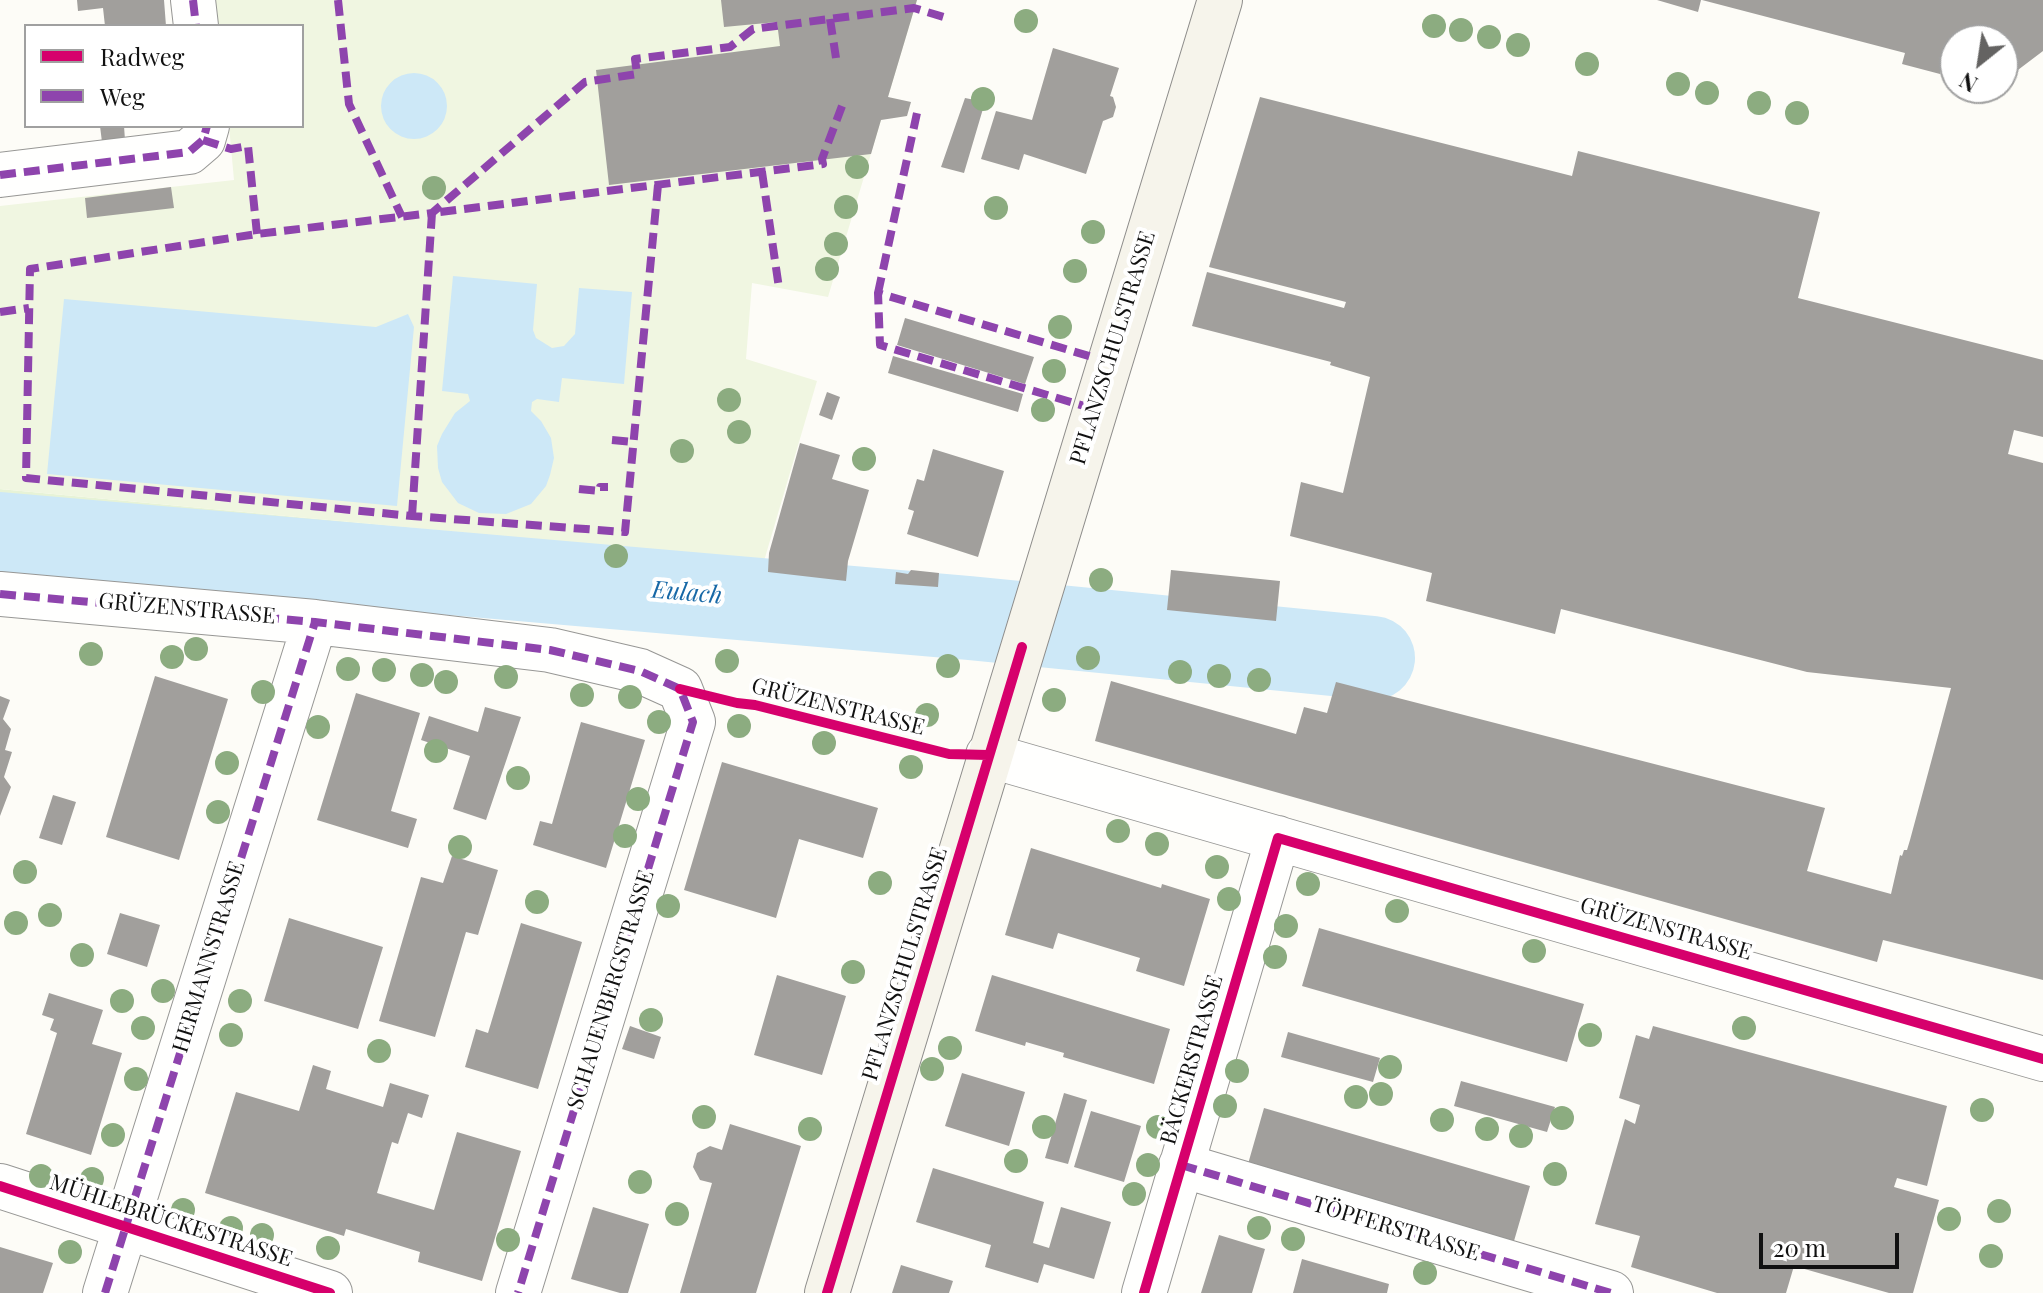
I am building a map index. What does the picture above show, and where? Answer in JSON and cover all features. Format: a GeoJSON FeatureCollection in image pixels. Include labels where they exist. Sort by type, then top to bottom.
{"type":"FeatureCollection","features":[{"type":"Feature","properties":{"kind":"street"},"geometry":{"type":"LineString","coordinates":[[193,0],[196,24]]}},
{"type":"Feature","properties":{"kind":"street","name":"PFLANZSCHULSTRASSE"},"geometry":{"type":"LineString","coordinates":[[827,1293],[988,755],[1220,0]]}},
{"type":"Feature","properties":{"kind":"street"},"geometry":{"type":"LineString","coordinates":[[0,175],[198,139]]}},
{"type":"Feature","properties":{"kind":"street","name":"GRÜZENSTRASSE"},"geometry":{"type":"LineString","coordinates":[[0,594],[315,622],[550,650],[640,671],[680,689]]}},
{"type":"Feature","properties":{"kind":"street","name":"HERMANNSTRASSE"},"geometry":{"type":"LineString","coordinates":[[105,1293],[315,622]]}},
{"type":"Feature","properties":{"kind":"street","name":"SCHAUENBERGSTRASSE"},"geometry":{"type":"LineString","coordinates":[[518,1293],[693,722],[680,689]]}},
{"type":"Feature","properties":{"kind":"street","name":"GRÜZENSTRASSE"},"geometry":{"type":"LineString","coordinates":[[988,755],[2043,1059]]}},
{"type":"Feature","properties":{"kind":"street","name":"BÄCKERSTRASSE"},"geometry":{"type":"LineString","coordinates":[[1144,1293],[1278,838]]}},
{"type":"Feature","properties":{"kind":"street","name":"TÖPFERSTRASSE"},"geometry":{"type":"LineString","coordinates":[[1181,1165],[1611,1293]]}},
{"type":"Feature","properties":{"kind":"street","name":"MÜHLEBRÜCKESTRASSE"},"geometry":{"type":"LineString","coordinates":[[0,1186],[330,1293]]}},
{"type":"Feature","properties":{"kind":"green space"},"geometry":{"type":"Polygon","coordinates":[[[213,0],[917,0],[828,297],[752,283],[746,359],[817,381],[764,561],[0,489],[0,206],[234,180],[229,128],[304,128],[304,24],[216,24],[213,0]]]}},
{"type":"Feature","properties":{"kind":"green space"},"geometry":{"type":"Polygon","coordinates":[[[0,489],[764,561],[762,576],[0,506],[0,489]]]}},
{"type":"Feature","properties":{"kind":"water"},"geometry":{"type":"Polygon","coordinates":[[[414,73],[437,83],[447,106],[437,129],[414,139],[391,129],[381,106],[391,83],[414,73]]]}},
{"type":"Feature","properties":{"kind":"water"},"geometry":{"type":"Polygon","coordinates":[[[453,276],[537,284],[533,330],[536,338],[552,348],[564,346],[575,334],[579,288],[632,292],[624,384],[562,378],[559,402],[537,399],[532,402],[531,411],[551,438],[554,458],[546,486],[531,504],[506,514],[479,513],[458,503],[442,482],[438,468],[437,446],[442,434],[455,413],[470,401],[468,394],[442,391],[453,276]]]}},
{"type":"Feature","properties":{"kind":"water"},"geometry":{"type":"Polygon","coordinates":[[[64,299],[376,327],[408,314],[414,327],[397,506],[47,474],[64,299]]]}},
{"type":"Feature","properties":{"kind":"building"},"geometry":{"type":"Polygon","coordinates":[[[77,0],[164,0],[166,24],[105,24],[103,8],[78,11],[77,0]]]}},
{"type":"Feature","properties":{"kind":"building"},"geometry":{"type":"Polygon","coordinates":[[[721,0],[917,0],[888,97],[911,102],[907,116],[881,120],[871,154],[609,185],[596,70],[780,46],[777,22],[724,27],[721,0]]]}},
{"type":"Feature","properties":{"kind":"building"},"geometry":{"type":"Polygon","coordinates":[[[1657,0],[1701,0],[1698,12],[1657,0]]]}},
{"type":"Feature","properties":{"kind":"building"},"geometry":{"type":"Polygon","coordinates":[[[1702,0],[2043,0],[2043,51],[2019,69],[2019,24],[1939,24],[1939,74],[1902,64],[1905,53],[1702,0]]]}},
{"type":"Feature","properties":{"kind":"building"},"geometry":{"type":"Polygon","coordinates":[[[1053,48],[1119,68],[1110,96],[1116,107],[1113,117],[1103,121],[1086,174],[1024,154],[1019,170],[981,159],[996,111],[1032,120],[1053,48]]]}},
{"type":"Feature","properties":{"kind":"building"},"geometry":{"type":"Polygon","coordinates":[[[1260,97],[1572,176],[1578,151],[1820,212],[1798,298],[2043,360],[2043,437],[2014,430],[2008,454],[2043,463],[2043,980],[1883,940],[1877,962],[1095,741],[1111,681],[1296,734],[1304,707],[1327,713],[1336,682],[1825,808],[1807,871],[1891,894],[1900,855],[1907,850],[1910,840],[1951,688],[1807,672],[1561,609],[1555,634],[1426,601],[1432,573],[1290,536],[1301,482],[1343,493],[1370,377],[1330,365],[1331,362],[1192,326],[1207,272],[1344,308],[1346,302],[1209,267],[1260,97]]]}},
{"type":"Feature","properties":{"kind":"building"},"geometry":{"type":"Polygon","coordinates":[[[965,98],[985,102],[964,173],[941,167],[965,98]]]}},
{"type":"Feature","properties":{"kind":"building"},"geometry":{"type":"Polygon","coordinates":[[[100,128],[124,128],[125,140],[102,142],[100,128]]]}},
{"type":"Feature","properties":{"kind":"building"},"geometry":{"type":"Polygon","coordinates":[[[171,187],[174,208],[87,218],[85,198],[171,187]]]}},
{"type":"Feature","properties":{"kind":"building"},"geometry":{"type":"Polygon","coordinates":[[[905,318],[1034,357],[1025,384],[897,345],[905,318]]]}},
{"type":"Feature","properties":{"kind":"building"},"geometry":{"type":"Polygon","coordinates":[[[893,356],[1023,394],[1018,412],[888,373],[893,356]]]}},
{"type":"Feature","properties":{"kind":"building"},"geometry":{"type":"Polygon","coordinates":[[[827,392],[840,397],[832,420],[819,415],[827,392]]]}},
{"type":"Feature","properties":{"kind":"building"},"geometry":{"type":"Polygon","coordinates":[[[800,443],[840,455],[832,479],[869,490],[848,561],[846,581],[768,572],[769,553],[800,443]]]}},
{"type":"Feature","properties":{"kind":"building"},"geometry":{"type":"Polygon","coordinates":[[[933,449],[1004,471],[978,557],[907,534],[914,511],[908,509],[917,479],[924,481],[933,449]]]}},
{"type":"Feature","properties":{"kind":"building"},"geometry":{"type":"Polygon","coordinates":[[[911,570],[939,573],[938,587],[895,584],[896,572],[908,574],[911,570]]]}},
{"type":"Feature","properties":{"kind":"building"},"geometry":{"type":"Polygon","coordinates":[[[1171,570],[1280,581],[1276,621],[1167,610],[1171,570]]]}},
{"type":"Feature","properties":{"kind":"building"},"geometry":{"type":"Polygon","coordinates":[[[155,676],[228,699],[179,860],[106,837],[155,676]]]}},
{"type":"Feature","properties":{"kind":"building"},"geometry":{"type":"Polygon","coordinates":[[[356,693],[420,713],[391,811],[417,819],[408,848],[317,820],[356,693]]]}},
{"type":"Feature","properties":{"kind":"building"},"geometry":{"type":"Polygon","coordinates":[[[0,696],[10,700],[3,719],[11,729],[5,750],[12,752],[4,777],[11,787],[0,816],[0,696]]]}},
{"type":"Feature","properties":{"kind":"building"},"geometry":{"type":"Polygon","coordinates":[[[485,707],[521,717],[486,820],[453,809],[470,756],[421,740],[429,716],[478,732],[485,707]]]}},
{"type":"Feature","properties":{"kind":"building"},"geometry":{"type":"Polygon","coordinates":[[[581,722],[645,740],[606,868],[533,845],[540,821],[552,824],[581,722]]]}},
{"type":"Feature","properties":{"kind":"building"},"geometry":{"type":"Polygon","coordinates":[[[722,762],[878,808],[863,858],[799,839],[776,918],[684,890],[722,762]]]}},
{"type":"Feature","properties":{"kind":"building"},"geometry":{"type":"Polygon","coordinates":[[[53,795],[76,802],[62,845],[39,838],[53,795]]]}},
{"type":"Feature","properties":{"kind":"building"},"geometry":{"type":"Polygon","coordinates":[[[1031,848],[1161,888],[1162,884],[1210,899],[1184,986],[1136,971],[1140,958],[1058,933],[1053,949],[1005,935],[1031,848]]]}},
{"type":"Feature","properties":{"kind":"building"},"geometry":{"type":"Polygon","coordinates":[[[452,856],[498,870],[478,935],[466,932],[435,1037],[379,1021],[421,877],[443,883],[452,856]]]}},
{"type":"Feature","properties":{"kind":"building"},"geometry":{"type":"Polygon","coordinates":[[[120,913],[160,925],[147,967],[107,954],[120,913]]]}},
{"type":"Feature","properties":{"kind":"building"},"geometry":{"type":"Polygon","coordinates":[[[289,918],[383,947],[358,1029],[264,1001],[289,918]]]}},
{"type":"Feature","properties":{"kind":"building"},"geometry":{"type":"Polygon","coordinates":[[[521,923],[582,942],[538,1089],[465,1067],[476,1029],[488,1033],[521,923]]]}},
{"type":"Feature","properties":{"kind":"building"},"geometry":{"type":"Polygon","coordinates":[[[1319,928],[1584,1004],[1567,1062],[1302,986],[1319,928]]]}},
{"type":"Feature","properties":{"kind":"building"},"geometry":{"type":"Polygon","coordinates":[[[777,975],[846,996],[822,1075],[754,1055],[777,975]]]}},
{"type":"Feature","properties":{"kind":"building"},"geometry":{"type":"Polygon","coordinates":[[[992,975],[1170,1029],[1154,1084],[1063,1057],[1064,1053],[1026,1042],[1025,1046],[975,1031],[992,975]]]}},
{"type":"Feature","properties":{"kind":"building"},"geometry":{"type":"Polygon","coordinates":[[[49,993],[103,1010],[92,1044],[122,1053],[91,1155],[26,1134],[57,1033],[50,1030],[54,1019],[42,1015],[49,993]]]}},
{"type":"Feature","properties":{"kind":"building"},"geometry":{"type":"Polygon","coordinates":[[[630,1026],[661,1037],[654,1059],[622,1049],[630,1026]]]}},
{"type":"Feature","properties":{"kind":"building"},"geometry":{"type":"Polygon","coordinates":[[[1653,1026],[1947,1106],[1927,1186],[1897,1178],[1894,1187],[1939,1200],[1913,1293],[1889,1293],[1794,1266],[1786,1293],[1717,1293],[1631,1267],[1640,1236],[1595,1224],[1625,1119],[1635,1124],[1640,1105],[1619,1098],[1636,1035],[1649,1039],[1653,1026]]]}},
{"type":"Feature","properties":{"kind":"building"},"geometry":{"type":"Polygon","coordinates":[[[1288,1032],[1380,1058],[1373,1082],[1281,1057],[1288,1032]]]}},
{"type":"Feature","properties":{"kind":"building"},"geometry":{"type":"Polygon","coordinates":[[[313,1065],[331,1071],[326,1089],[383,1107],[390,1083],[429,1095],[422,1118],[408,1113],[398,1144],[392,1142],[377,1193],[434,1210],[457,1132],[521,1151],[482,1281],[418,1262],[420,1252],[346,1229],[344,1236],[205,1193],[236,1092],[299,1111],[313,1065]]]}},
{"type":"Feature","properties":{"kind":"building"},"geometry":{"type":"Polygon","coordinates":[[[962,1073],[1025,1092],[1009,1146],[945,1126],[962,1073]]]}},
{"type":"Feature","properties":{"kind":"building"},"geometry":{"type":"Polygon","coordinates":[[[1461,1081],[1555,1107],[1547,1132],[1454,1106],[1461,1081]]]}},
{"type":"Feature","properties":{"kind":"building"},"geometry":{"type":"Polygon","coordinates":[[[1064,1093],[1087,1100],[1068,1164],[1045,1158],[1064,1093]]]}},
{"type":"Feature","properties":{"kind":"building"},"geometry":{"type":"Polygon","coordinates":[[[1264,1108],[1530,1186],[1514,1241],[1248,1164],[1264,1108]]]}},
{"type":"Feature","properties":{"kind":"building"},"geometry":{"type":"Polygon","coordinates":[[[1091,1111],[1141,1126],[1124,1182],[1074,1167],[1091,1111]]]}},
{"type":"Feature","properties":{"kind":"building"},"geometry":{"type":"Polygon","coordinates":[[[730,1124],[801,1146],[756,1293],[680,1293],[712,1183],[700,1180],[693,1167],[697,1153],[710,1146],[722,1150],[730,1124]]]}},
{"type":"Feature","properties":{"kind":"building"},"geometry":{"type":"Polygon","coordinates":[[[933,1168],[1044,1202],[1033,1243],[1049,1248],[1061,1207],[1111,1222],[1094,1279],[1044,1264],[1038,1283],[985,1267],[991,1245],[916,1222],[933,1168]]]}},
{"type":"Feature","properties":{"kind":"building"},"geometry":{"type":"Polygon","coordinates":[[[593,1207],[649,1224],[628,1293],[571,1279],[593,1207]]]}},
{"type":"Feature","properties":{"kind":"building"},"geometry":{"type":"Polygon","coordinates":[[[1219,1235],[1265,1249],[1252,1293],[1201,1293],[1219,1235]]]}},
{"type":"Feature","properties":{"kind":"building"},"geometry":{"type":"Polygon","coordinates":[[[0,1247],[53,1263],[43,1293],[0,1293],[0,1247]]]}},
{"type":"Feature","properties":{"kind":"building"},"geometry":{"type":"Polygon","coordinates":[[[1302,1259],[1389,1284],[1387,1293],[1293,1293],[1302,1259]]]}},
{"type":"Feature","properties":{"kind":"building"},"geometry":{"type":"Polygon","coordinates":[[[901,1265],[953,1281],[949,1293],[892,1293],[901,1265]]]}},
{"type":"Feature","properties":{"kind":"waterway","name":"Eulach"},"geometry":{"type":"LineString","coordinates":[[0,534],[969,618],[1373,658]]}},
{"type":"Feature","properties":{"kind":"marked path"},"geometry":{"type":"LineString","coordinates":[[193,0],[196,24]]}},
{"type":"Feature","properties":{"kind":"marked path"},"geometry":{"type":"LineString","coordinates":[[338,0],[349,104],[402,217]]}},
{"type":"Feature","properties":{"kind":"marked path"},"geometry":{"type":"LineString","coordinates":[[658,185],[625,532],[412,516],[26,478],[30,269],[257,234],[432,213],[585,82],[637,74],[635,59],[730,47],[753,29],[914,8],[947,18]]}},
{"type":"Feature","properties":{"kind":"marked path"},"geometry":{"type":"LineString","coordinates":[[830,19],[836,58]]}},
{"type":"Feature","properties":{"kind":"marked path"},"geometry":{"type":"LineString","coordinates":[[412,516],[432,213],[823,164],[822,159],[842,106]]}},
{"type":"Feature","properties":{"kind":"marked path"},"geometry":{"type":"LineString","coordinates":[[878,293],[917,113]]}},
{"type":"Feature","properties":{"kind":"marked path"},"geometry":{"type":"LineString","coordinates":[[0,175],[189,152],[203,140],[206,128]]}},
{"type":"Feature","properties":{"kind":"marked path"},"geometry":{"type":"LineString","coordinates":[[203,140],[231,149],[248,146],[257,234]]}},
{"type":"Feature","properties":{"kind":"marked path"},"geometry":{"type":"LineString","coordinates":[[762,172],[779,288]]}},
{"type":"Feature","properties":{"kind":"marked path"},"geometry":{"type":"LineString","coordinates":[[1094,409],[880,345],[878,293],[1109,362]]}},
{"type":"Feature","properties":{"kind":"marked path"},"geometry":{"type":"LineString","coordinates":[[0,312],[29,308]]}},
{"type":"Feature","properties":{"kind":"marked path"},"geometry":{"type":"LineString","coordinates":[[612,440],[633,442]]}},
{"type":"Feature","properties":{"kind":"marked path"},"geometry":{"type":"LineString","coordinates":[[579,489],[599,491],[600,487],[608,487]]}},
{"type":"Feature","properties":{"kind":"marked path"},"geometry":{"type":"LineString","coordinates":[[0,594],[315,622],[550,650],[640,671],[680,689],[693,722],[518,1293]]}},
{"type":"Feature","properties":{"kind":"marked path"},"geometry":{"type":"LineString","coordinates":[[105,1293],[315,622]]}},
{"type":"Feature","properties":{"kind":"marked path"},"geometry":{"type":"LineString","coordinates":[[1181,1165],[1611,1293]]}},
{"type":"Feature","properties":{"kind":"cycle path"},"geometry":{"type":"LineString","coordinates":[[827,1293],[1022,647]]}},
{"type":"Feature","properties":{"kind":"cycle path"},"geometry":{"type":"LineString","coordinates":[[680,689],[949,754],[988,755]]}},
{"type":"Feature","properties":{"kind":"cycle path"},"geometry":{"type":"LineString","coordinates":[[1144,1293],[1278,838],[2043,1059]]}},
{"type":"Feature","properties":{"kind":"cycle path"},"geometry":{"type":"LineString","coordinates":[[0,1186],[330,1293]]}}]}
